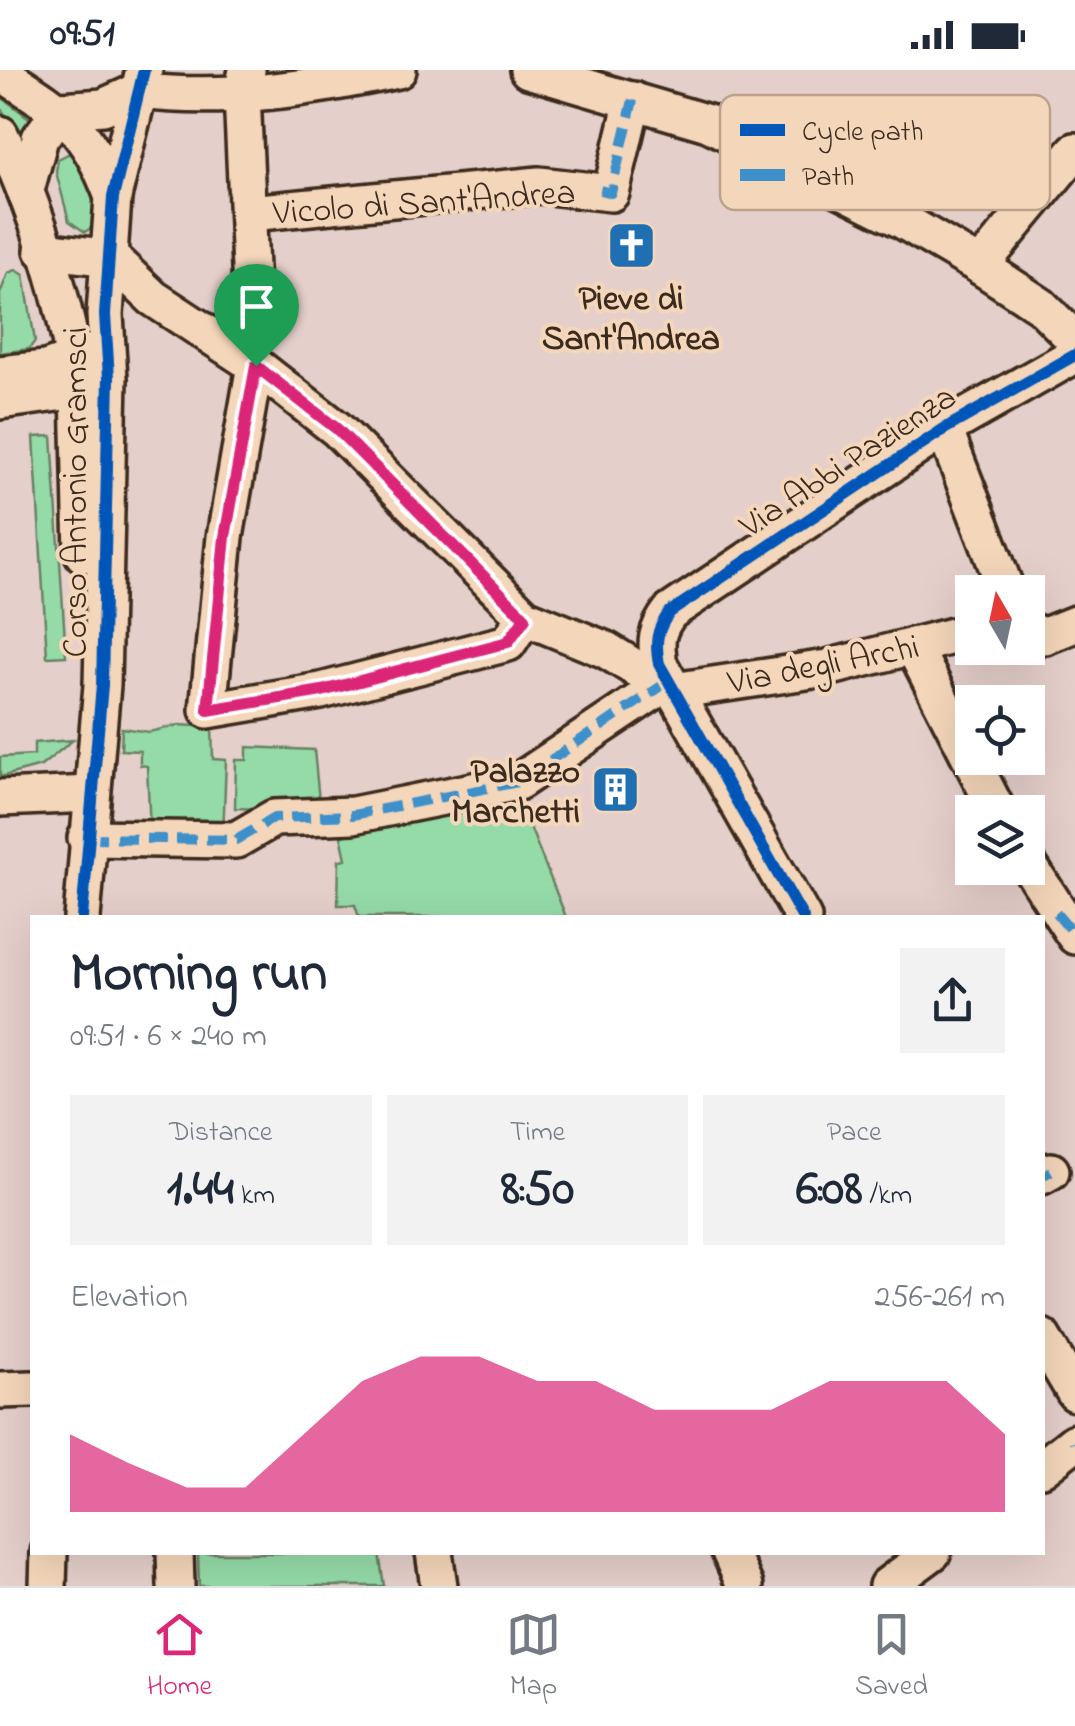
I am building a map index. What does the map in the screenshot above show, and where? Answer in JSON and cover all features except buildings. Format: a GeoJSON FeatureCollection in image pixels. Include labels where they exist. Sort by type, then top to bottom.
{"type":"FeatureCollection","features":[{"type":"Feature","properties":{"kind":"street"},"geometry":{"type":"LineString","coordinates":[[26,190],[40,138],[61,110],[103,107],[142,80],[314,87],[398,70]]}},
{"type":"Feature","properties":{"kind":"street"},"geometry":{"type":"LineString","coordinates":[[528,70],[720,128]]}},
{"type":"Feature","properties":{"kind":"street"},"geometry":{"type":"LineString","coordinates":[[3,77],[61,110],[91,146],[114,197]]}},
{"type":"Feature","properties":{"kind":"street","name":"Corso Antonio Gramsci"},"geometry":{"type":"LineString","coordinates":[[82,915],[92,368],[111,258],[114,197],[142,80]]}},
{"type":"Feature","properties":{"kind":"street"},"geometry":{"type":"LineString","coordinates":[[244,82],[251,363],[225,537],[208,710],[322,691],[508,642],[525,618]]}},
{"type":"Feature","properties":{"kind":"street","name":"Vicolo di Sant'Andrea"},"geometry":{"type":"LineString","coordinates":[[248,213],[539,185],[611,194],[634,100]]}},
{"type":"Feature","properties":{"kind":"street"},"geometry":{"type":"LineString","coordinates":[[0,134],[26,190],[43,250],[92,368]]}},
{"type":"Feature","properties":{"kind":"street"},"geometry":{"type":"LineString","coordinates":[[1050,181],[1075,151]]}},
{"type":"Feature","properties":{"kind":"street"},"geometry":{"type":"LineString","coordinates":[[882,210],[1041,306],[1075,340]]}},
{"type":"Feature","properties":{"kind":"street"},"geometry":{"type":"LineString","coordinates":[[980,266],[1026,210]]}},
{"type":"Feature","properties":{"kind":"street"},"geometry":{"type":"LineString","coordinates":[[43,250],[111,258],[153,298],[251,363],[337,429],[525,618],[606,650],[668,688],[801,915]]}},
{"type":"Feature","properties":{"kind":"street","name":"Via Abbi Pazienza"},"geometry":{"type":"LineString","coordinates":[[668,688],[655,644],[659,626],[670,612],[944,429],[1075,355]]}},
{"type":"Feature","properties":{"kind":"street"},"geometry":{"type":"LineString","coordinates":[[0,374],[92,368]]}},
{"type":"Feature","properties":{"kind":"street"},"geometry":{"type":"LineString","coordinates":[[0,401],[92,368]]}},
{"type":"Feature","properties":{"kind":"street","name":"Corso Antonio Gramsci"},"geometry":{"type":"LineString","coordinates":[[74,915],[104,620],[92,368]]}},
{"type":"Feature","properties":{"kind":"street"},"geometry":{"type":"LineString","coordinates":[[944,429],[1000,575]]}},
{"type":"Feature","properties":{"kind":"street"},"geometry":{"type":"LineString","coordinates":[[1045,636],[1075,624]]}},
{"type":"Feature","properties":{"kind":"street","name":"Via degli Archi"},"geometry":{"type":"LineString","coordinates":[[668,688],[827,668],[955,635]]}},
{"type":"Feature","properties":{"kind":"street"},"geometry":{"type":"LineString","coordinates":[[913,646],[989,795]]}},
{"type":"Feature","properties":{"kind":"street"},"geometry":{"type":"LineString","coordinates":[[86,838],[236,840],[274,818],[353,815],[518,782],[668,688]]}},
{"type":"Feature","properties":{"kind":"street"},"geometry":{"type":"LineString","coordinates":[[0,798],[84,794]]}},
{"type":"Feature","properties":{"kind":"street"},"geometry":{"type":"LineString","coordinates":[[1039,885],[1058,923]]}},
{"type":"Feature","properties":{"kind":"street"},"geometry":{"type":"LineString","coordinates":[[1045,1341],[1075,1393]]}},
{"type":"Feature","properties":{"kind":"street"},"geometry":{"type":"LineString","coordinates":[[0,1390],[30,1389]]}},
{"type":"Feature","properties":{"kind":"street"},"geometry":{"type":"LineString","coordinates":[[1045,1466],[1075,1442]]}},
{"type":"Feature","properties":{"kind":"street"},"geometry":{"type":"LineString","coordinates":[[34,1555],[34,1586]]}},
{"type":"Feature","properties":{"kind":"street"},"geometry":{"type":"LineString","coordinates":[[48,1586],[49,1555]]}},
{"type":"Feature","properties":{"kind":"street"},"geometry":{"type":"LineString","coordinates":[[174,1555],[176,1586]]}},
{"type":"Feature","properties":{"kind":"street"},"geometry":{"type":"LineString","coordinates":[[434,1555],[438,1586]]}},
{"type":"Feature","properties":{"kind":"street"},"geometry":{"type":"LineString","coordinates":[[731,1555],[745,1586]]}},
{"type":"Feature","properties":{"kind":"street"},"geometry":{"type":"LineString","coordinates":[[888,1586],[930,1555]]}},
{"type":"Feature","properties":{"kind":"green space"},"geometry":{"type":"Polygon","coordinates":[[[0,96],[33,121],[19,136],[0,107],[0,96]]]}},
{"type":"Feature","properties":{"kind":"green space"},"geometry":{"type":"Polygon","coordinates":[[[72,152],[84,167],[94,195],[95,225],[85,232],[69,221],[56,172],[58,159],[72,152]]]}},
{"type":"Feature","properties":{"kind":"green space"},"geometry":{"type":"Polygon","coordinates":[[[16,270],[24,275],[35,341],[29,349],[0,353],[0,294],[8,273],[16,270]]]}},
{"type":"Feature","properties":{"kind":"green space"},"geometry":{"type":"Polygon","coordinates":[[[52,436],[66,656],[47,657],[34,437],[52,436]]]}},
{"type":"Feature","properties":{"kind":"green space"},"geometry":{"type":"Polygon","coordinates":[[[179,725],[212,727],[213,759],[226,760],[223,836],[150,831],[147,766],[140,765],[140,751],[121,750],[122,728],[149,732],[179,725]]]}},
{"type":"Feature","properties":{"kind":"green space"},"geometry":{"type":"Polygon","coordinates":[[[73,740],[41,766],[0,777],[0,757],[34,755],[34,743],[73,740]]]}},
{"type":"Feature","properties":{"kind":"green space"},"geometry":{"type":"Polygon","coordinates":[[[247,747],[314,750],[320,811],[235,808],[236,760],[247,760],[247,747]]]}},
{"type":"Feature","properties":{"kind":"green space"},"geometry":{"type":"Polygon","coordinates":[[[494,802],[500,813],[522,807],[565,915],[358,915],[355,905],[338,905],[339,860],[346,859],[341,836],[494,802]]]}},
{"type":"Feature","properties":{"kind":"green space"},"geometry":{"type":"Polygon","coordinates":[[[198,1555],[379,1555],[384,1586],[199,1586],[198,1555]]]}},
{"type":"Feature","properties":{"kind":"marked path"},"geometry":{"type":"LineString","coordinates":[[600,190],[611,193],[633,100]]}},
{"type":"Feature","properties":{"kind":"marked path"},"geometry":{"type":"LineString","coordinates":[[86,838],[236,840],[274,818],[353,815],[518,782],[663,685]]}},
{"type":"Feature","properties":{"kind":"marked path"},"geometry":{"type":"LineString","coordinates":[[1056,913],[1075,936]]}},
{"type":"Feature","properties":{"kind":"marked path"},"geometry":{"type":"LineString","coordinates":[[1045,1174],[1051,1171]]}},
{"type":"Feature","properties":{"kind":"cycle path"},"geometry":{"type":"LineString","coordinates":[[82,915],[102,685],[109,378],[105,315],[113,197],[144,70]]}},
{"type":"Feature","properties":{"kind":"cycle path"},"geometry":{"type":"LineString","coordinates":[[801,915],[659,664],[659,631],[670,612],[944,429],[1075,355]]}},
{"type":"Feature","properties":{"kind":"place","name":"Pieve di Sant'Andrea"},"geometry":{"type":"Point","coordinates":[631,245]}},
{"type":"Feature","properties":{"kind":"place","name":"Palazzo Marchetti"},"geometry":{"type":"Point","coordinates":[615,790]}},
{"type":"Feature","properties":{"kind":"route"},"geometry":{"type":"LineString","coordinates":[[256,366],[337,429],[525,618],[508,642],[322,691],[208,710],[225,537],[256,366]]}}]}
